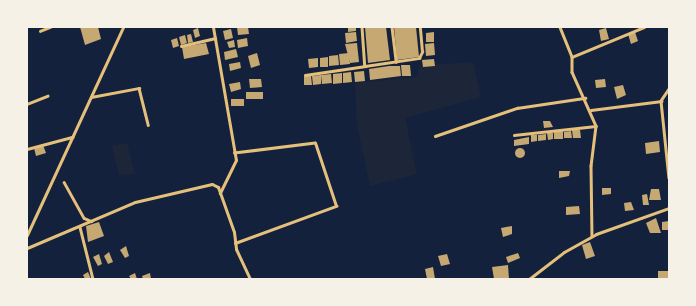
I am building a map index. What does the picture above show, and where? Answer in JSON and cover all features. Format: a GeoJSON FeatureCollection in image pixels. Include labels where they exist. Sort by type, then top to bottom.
{"type":"FeatureCollection","features":[{"type":"Feature","properties":{"kind":"street"},"geometry":{"type":"LineString","coordinates":[[40,31],[50,27]]}},
{"type":"Feature","properties":{"kind":"street"},"geometry":{"type":"LineString","coordinates":[[27,235],[123,27]]}},
{"type":"Feature","properties":{"kind":"street"},"geometry":{"type":"LineString","coordinates":[[213,27],[235,153],[233,172],[220,194]]}},
{"type":"Feature","properties":{"kind":"street"},"geometry":{"type":"LineString","coordinates":[[362,27],[365,66]]}},
{"type":"Feature","properties":{"kind":"street"},"geometry":{"type":"LineString","coordinates":[[392,27],[396,62]]}},
{"type":"Feature","properties":{"kind":"street"},"geometry":{"type":"LineString","coordinates":[[305,75],[396,62],[421,55],[420,27]]}},
{"type":"Feature","properties":{"kind":"street"},"geometry":{"type":"LineString","coordinates":[[560,27],[572,56],[572,72],[586,98],[596,126],[591,166],[592,236]]}},
{"type":"Feature","properties":{"kind":"street"},"geometry":{"type":"LineString","coordinates":[[572,56],[644,27]]}},
{"type":"Feature","properties":{"kind":"street"},"geometry":{"type":"LineString","coordinates":[[181,46],[215,38]]}},
{"type":"Feature","properties":{"kind":"street"},"geometry":{"type":"LineString","coordinates":[[91,96],[139,88],[148,125]]}},
{"type":"Feature","properties":{"kind":"street"},"geometry":{"type":"LineString","coordinates":[[669,89],[662,101],[669,178]]}},
{"type":"Feature","properties":{"kind":"street"},"geometry":{"type":"LineString","coordinates":[[27,104],[48,96]]}},
{"type":"Feature","properties":{"kind":"street"},"geometry":{"type":"LineString","coordinates":[[435,136],[517,108],[586,98]]}},
{"type":"Feature","properties":{"kind":"street"},"geometry":{"type":"LineString","coordinates":[[590,110],[662,101]]}},
{"type":"Feature","properties":{"kind":"street"},"geometry":{"type":"LineString","coordinates":[[514,135],[596,126]]}},
{"type":"Feature","properties":{"kind":"street"},"geometry":{"type":"LineString","coordinates":[[27,149],[72,137]]}},
{"type":"Feature","properties":{"kind":"street"},"geometry":{"type":"LineString","coordinates":[[235,153],[316,144],[336,206],[235,243]]}},
{"type":"Feature","properties":{"kind":"street"},"geometry":{"type":"LineString","coordinates":[[64,182],[84,218],[91,221]]}},
{"type":"Feature","properties":{"kind":"street"},"geometry":{"type":"LineString","coordinates":[[27,248],[80,228],[91,221],[135,202],[212,184],[218,187],[235,243],[250,279]]}},
{"type":"Feature","properties":{"kind":"street"},"geometry":{"type":"LineString","coordinates":[[529,279],[564,252],[592,236],[669,208]]}},
{"type":"Feature","properties":{"kind":"street"},"geometry":{"type":"LineString","coordinates":[[80,228],[93,279]]}},
{"type":"Feature","properties":{"kind":"shaded area"},"geometry":{"type":"Polygon","coordinates":[[[473,62],[481,97],[405,118],[417,174],[370,186],[357,125],[355,83],[417,77],[419,66],[473,62]]]}},
{"type":"Feature","properties":{"kind":"shaded area"},"geometry":{"type":"Polygon","coordinates":[[[127,143],[135,174],[119,175],[112,146],[127,143]]]}},
{"type":"Feature","properties":{"kind":"building"},"geometry":{"type":"Polygon","coordinates":[[[80,27],[98,27],[101,39],[85,45],[80,27]]]}},
{"type":"Feature","properties":{"kind":"building"},"geometry":{"type":"Polygon","coordinates":[[[237,27],[248,27],[249,34],[238,35],[237,27]]]}},
{"type":"Feature","properties":{"kind":"building"},"geometry":{"type":"Polygon","coordinates":[[[348,27],[356,27],[356,31],[348,32],[348,27]]]}},
{"type":"Feature","properties":{"kind":"building"},"geometry":{"type":"Polygon","coordinates":[[[365,27],[386,27],[390,60],[368,63],[365,27]]]}},
{"type":"Feature","properties":{"kind":"building"},"geometry":{"type":"Polygon","coordinates":[[[394,27],[416,27],[419,57],[397,60],[394,27]]]}},
{"type":"Feature","properties":{"kind":"building"},"geometry":{"type":"Polygon","coordinates":[[[198,28],[200,36],[195,38],[193,30],[198,28]]]}},
{"type":"Feature","properties":{"kind":"building"},"geometry":{"type":"Polygon","coordinates":[[[606,28],[609,39],[601,41],[599,30],[606,28]]]}},
{"type":"Feature","properties":{"kind":"building"},"geometry":{"type":"Polygon","coordinates":[[[231,29],[233,38],[225,40],[223,31],[231,29]]]}},
{"type":"Feature","properties":{"kind":"building"},"geometry":{"type":"Polygon","coordinates":[[[356,32],[357,41],[346,43],[345,33],[356,32]]]}},
{"type":"Feature","properties":{"kind":"building"},"geometry":{"type":"Polygon","coordinates":[[[434,32],[434,42],[426,42],[426,33],[434,32]]]}},
{"type":"Feature","properties":{"kind":"building"},"geometry":{"type":"Polygon","coordinates":[[[635,32],[638,41],[631,44],[628,34],[635,32]]]}},
{"type":"Feature","properties":{"kind":"building"},"geometry":{"type":"Polygon","coordinates":[[[191,34],[193,42],[188,43],[187,35],[191,34]]]}},
{"type":"Feature","properties":{"kind":"building"},"geometry":{"type":"Polygon","coordinates":[[[185,35],[187,43],[181,45],[179,37],[185,35]]]}},
{"type":"Feature","properties":{"kind":"building"},"geometry":{"type":"Polygon","coordinates":[[[177,38],[179,46],[173,48],[171,40],[177,38]]]}},
{"type":"Feature","properties":{"kind":"building"},"geometry":{"type":"Polygon","coordinates":[[[247,38],[248,46],[238,48],[237,40],[247,38]]]}},
{"type":"Feature","properties":{"kind":"building"},"geometry":{"type":"Polygon","coordinates":[[[234,40],[235,47],[229,48],[227,42],[234,40]]]}},
{"type":"Feature","properties":{"kind":"building"},"geometry":{"type":"Polygon","coordinates":[[[206,43],[209,54],[184,59],[182,47],[206,43]]]}},
{"type":"Feature","properties":{"kind":"building"},"geometry":{"type":"Polygon","coordinates":[[[357,43],[359,62],[350,63],[345,44],[357,43]]]}},
{"type":"Feature","properties":{"kind":"building"},"geometry":{"type":"Polygon","coordinates":[[[434,43],[435,55],[426,56],[425,44],[434,43]]]}},
{"type":"Feature","properties":{"kind":"building"},"geometry":{"type":"Polygon","coordinates":[[[236,49],[238,57],[225,60],[224,52],[236,49]]]}},
{"type":"Feature","properties":{"kind":"building"},"geometry":{"type":"Polygon","coordinates":[[[257,53],[260,65],[251,68],[248,56],[257,53]]]}},
{"type":"Feature","properties":{"kind":"building"},"geometry":{"type":"Polygon","coordinates":[[[349,53],[350,64],[340,65],[339,54],[349,53]]]}},
{"type":"Feature","properties":{"kind":"building"},"geometry":{"type":"Polygon","coordinates":[[[338,55],[339,65],[329,66],[329,56],[338,55]]]}},
{"type":"Feature","properties":{"kind":"building"},"geometry":{"type":"Polygon","coordinates":[[[328,57],[328,67],[320,67],[320,58],[328,57]]]}},
{"type":"Feature","properties":{"kind":"building"},"geometry":{"type":"Polygon","coordinates":[[[318,58],[318,67],[309,68],[308,59],[318,58]]]}},
{"type":"Feature","properties":{"kind":"building"},"geometry":{"type":"Polygon","coordinates":[[[434,59],[435,66],[423,67],[422,60],[434,59]]]}},
{"type":"Feature","properties":{"kind":"building"},"geometry":{"type":"Polygon","coordinates":[[[240,62],[241,68],[230,71],[229,64],[240,62]]]}},
{"type":"Feature","properties":{"kind":"building"},"geometry":{"type":"Polygon","coordinates":[[[401,65],[410,65],[411,76],[402,76],[401,65]]]}},
{"type":"Feature","properties":{"kind":"building"},"geometry":{"type":"Polygon","coordinates":[[[400,66],[401,76],[370,80],[369,69],[400,66]]]}},
{"type":"Feature","properties":{"kind":"building"},"geometry":{"type":"Polygon","coordinates":[[[364,71],[365,81],[355,82],[354,72],[364,71]]]}},
{"type":"Feature","properties":{"kind":"building"},"geometry":{"type":"Polygon","coordinates":[[[351,72],[352,82],[343,83],[343,73],[351,72]]]}},
{"type":"Feature","properties":{"kind":"building"},"geometry":{"type":"Polygon","coordinates":[[[342,73],[342,83],[333,84],[333,74],[342,73]]]}},
{"type":"Feature","properties":{"kind":"building"},"geometry":{"type":"Polygon","coordinates":[[[331,74],[332,83],[322,84],[321,75],[331,74]]]}},
{"type":"Feature","properties":{"kind":"building"},"geometry":{"type":"Polygon","coordinates":[[[321,75],[321,84],[313,85],[312,76],[321,75]]]}},
{"type":"Feature","properties":{"kind":"building"},"geometry":{"type":"Polygon","coordinates":[[[304,76],[311,76],[312,85],[304,85],[304,76]]]}},
{"type":"Feature","properties":{"kind":"building"},"geometry":{"type":"Polygon","coordinates":[[[249,79],[261,79],[262,87],[250,88],[249,79]]]}},
{"type":"Feature","properties":{"kind":"building"},"geometry":{"type":"Polygon","coordinates":[[[605,79],[606,87],[596,88],[595,80],[605,79]]]}},
{"type":"Feature","properties":{"kind":"building"},"geometry":{"type":"Polygon","coordinates":[[[240,82],[241,89],[231,92],[229,84],[240,82]]]}},
{"type":"Feature","properties":{"kind":"building"},"geometry":{"type":"Polygon","coordinates":[[[623,85],[626,95],[617,99],[614,87],[623,85]]]}},
{"type":"Feature","properties":{"kind":"building"},"geometry":{"type":"Polygon","coordinates":[[[246,92],[263,92],[263,99],[246,99],[246,92]]]}},
{"type":"Feature","properties":{"kind":"building"},"geometry":{"type":"Polygon","coordinates":[[[231,99],[244,99],[244,106],[231,106],[231,99]]]}},
{"type":"Feature","properties":{"kind":"building"},"geometry":{"type":"Polygon","coordinates":[[[543,121],[550,121],[553,127],[544,128],[543,121]]]}},
{"type":"Feature","properties":{"kind":"building"},"geometry":{"type":"Polygon","coordinates":[[[572,130],[580,130],[581,138],[573,138],[572,130]]]}},
{"type":"Feature","properties":{"kind":"building"},"geometry":{"type":"Polygon","coordinates":[[[563,131],[563,139],[554,139],[554,132],[563,131]]]}},
{"type":"Feature","properties":{"kind":"building"},"geometry":{"type":"Polygon","coordinates":[[[571,131],[572,138],[564,138],[564,132],[571,131]]]}},
{"type":"Feature","properties":{"kind":"building"},"geometry":{"type":"Polygon","coordinates":[[[547,133],[553,133],[553,139],[548,140],[547,133]]]}},
{"type":"Feature","properties":{"kind":"building"},"geometry":{"type":"Polygon","coordinates":[[[546,134],[546,140],[538,141],[538,135],[546,134]]]}},
{"type":"Feature","properties":{"kind":"building"},"geometry":{"type":"Polygon","coordinates":[[[531,135],[537,135],[537,141],[531,142],[531,135]]]}},
{"type":"Feature","properties":{"kind":"building"},"geometry":{"type":"Polygon","coordinates":[[[529,137],[529,144],[514,146],[514,140],[529,137]]]}},
{"type":"Feature","properties":{"kind":"building"},"geometry":{"type":"Polygon","coordinates":[[[659,141],[660,152],[646,154],[645,143],[659,141]]]}},
{"type":"Feature","properties":{"kind":"building"},"geometry":{"type":"Polygon","coordinates":[[[43,145],[46,153],[36,156],[34,148],[43,145]]]}},
{"type":"Feature","properties":{"kind":"building"},"geometry":{"type":"Polygon","coordinates":[[[518,148],[522,148],[524,149],[524,157],[518,158],[515,155],[515,151],[518,148]]]}},
{"type":"Feature","properties":{"kind":"building"},"geometry":{"type":"Polygon","coordinates":[[[559,171],[570,171],[569,176],[559,178],[559,171]]]}},
{"type":"Feature","properties":{"kind":"building"},"geometry":{"type":"Polygon","coordinates":[[[602,188],[611,188],[611,194],[602,195],[602,188]]]}},
{"type":"Feature","properties":{"kind":"building"},"geometry":{"type":"Polygon","coordinates":[[[651,189],[659,189],[661,200],[649,200],[651,189]]]}},
{"type":"Feature","properties":{"kind":"building"},"geometry":{"type":"Polygon","coordinates":[[[647,194],[649,205],[643,205],[642,195],[647,194]]]}},
{"type":"Feature","properties":{"kind":"building"},"geometry":{"type":"Polygon","coordinates":[[[631,202],[634,210],[625,211],[624,203],[631,202]]]}},
{"type":"Feature","properties":{"kind":"building"},"geometry":{"type":"Polygon","coordinates":[[[579,206],[580,214],[566,215],[566,207],[579,206]]]}},
{"type":"Feature","properties":{"kind":"building"},"geometry":{"type":"Polygon","coordinates":[[[656,218],[661,233],[650,233],[646,223],[656,218]]]}},
{"type":"Feature","properties":{"kind":"building"},"geometry":{"type":"Polygon","coordinates":[[[669,221],[669,230],[662,230],[662,222],[669,221]]]}},
{"type":"Feature","properties":{"kind":"building"},"geometry":{"type":"Polygon","coordinates":[[[99,222],[104,236],[88,242],[86,226],[99,222]]]}},
{"type":"Feature","properties":{"kind":"building"},"geometry":{"type":"Polygon","coordinates":[[[512,226],[512,234],[503,237],[501,228],[512,226]]]}},
{"type":"Feature","properties":{"kind":"building"},"geometry":{"type":"Polygon","coordinates":[[[590,242],[595,256],[586,259],[582,245],[590,242]]]}},
{"type":"Feature","properties":{"kind":"building"},"geometry":{"type":"Polygon","coordinates":[[[126,246],[129,256],[125,258],[120,250],[126,246]]]}},
{"type":"Feature","properties":{"kind":"building"},"geometry":{"type":"Polygon","coordinates":[[[109,252],[113,262],[108,264],[104,256],[109,252]]]}},
{"type":"Feature","properties":{"kind":"building"},"geometry":{"type":"Polygon","coordinates":[[[518,253],[520,258],[508,263],[506,257],[518,253]]]}},
{"type":"Feature","properties":{"kind":"building"},"geometry":{"type":"Polygon","coordinates":[[[99,254],[102,264],[98,266],[93,257],[99,254]]]}},
{"type":"Feature","properties":{"kind":"building"},"geometry":{"type":"Polygon","coordinates":[[[447,254],[450,264],[441,266],[438,256],[447,254]]]}},
{"type":"Feature","properties":{"kind":"building"},"geometry":{"type":"Polygon","coordinates":[[[508,265],[509,279],[494,279],[492,267],[508,265]]]}},
{"type":"Feature","properties":{"kind":"building"},"geometry":{"type":"Polygon","coordinates":[[[433,267],[435,279],[427,279],[425,269],[433,267]]]}},
{"type":"Feature","properties":{"kind":"building"},"geometry":{"type":"Polygon","coordinates":[[[658,271],[669,271],[669,278],[658,279],[658,271]]]}},
{"type":"Feature","properties":{"kind":"building"},"geometry":{"type":"Polygon","coordinates":[[[88,272],[91,279],[85,279],[83,275],[88,272]]]}},
{"type":"Feature","properties":{"kind":"building"},"geometry":{"type":"Polygon","coordinates":[[[135,273],[137,279],[131,279],[129,276],[135,273]]]}},
{"type":"Feature","properties":{"kind":"building"},"geometry":{"type":"Polygon","coordinates":[[[150,273],[151,279],[143,279],[142,276],[150,273]]]}}]}
